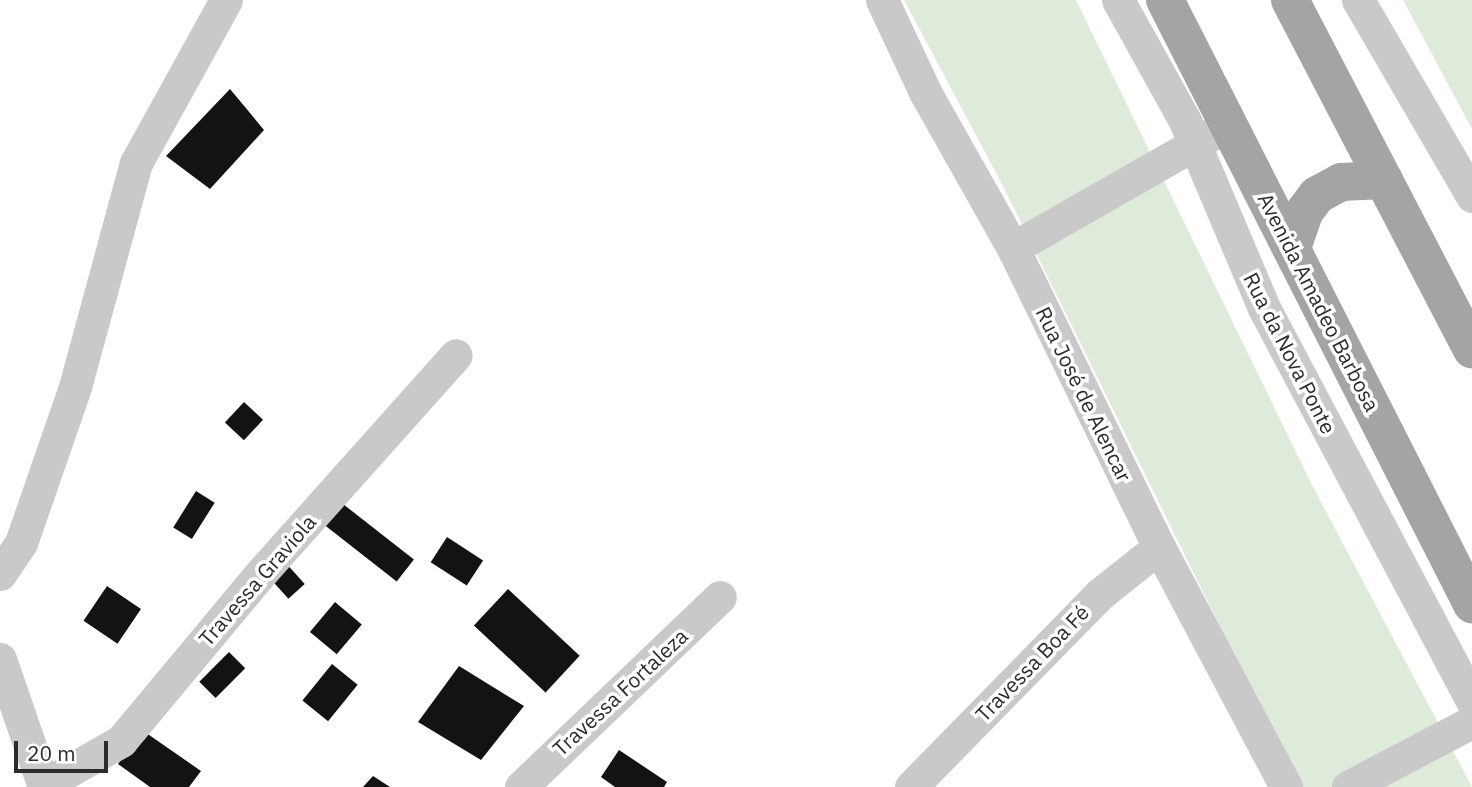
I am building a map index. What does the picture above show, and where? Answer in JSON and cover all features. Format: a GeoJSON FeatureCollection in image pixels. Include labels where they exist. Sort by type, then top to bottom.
{"type":"FeatureCollection","features":[{"type":"Feature","properties":{"kind":"main road","name":"Avenida Amadeo Barbosa"},"geometry":{"type":"LineString","coordinates":[[1165,0],[1472,604]]}},
{"type":"Feature","properties":{"kind":"main road"},"geometry":{"type":"LineString","coordinates":[[1290,0],[1472,349]]}},
{"type":"Feature","properties":{"kind":"main road"},"geometry":{"type":"LineString","coordinates":[[1292,248],[1305,211],[1317,195],[1341,182],[1384,180]]}},
{"type":"Feature","properties":{"kind":"street"},"geometry":{"type":"LineString","coordinates":[[0,574],[21,543],[75,387],[135,163],[226,0]]}},
{"type":"Feature","properties":{"kind":"street","name":"Rua José de Alencar"},"geometry":{"type":"LineString","coordinates":[[882,0],[925,92],[1013,248],[1159,547],[1286,787]]}},
{"type":"Feature","properties":{"kind":"street","name":"Rua da Nova Ponte"},"geometry":{"type":"LineString","coordinates":[[1118,0],[1195,145],[1264,308],[1472,701]]}},
{"type":"Feature","properties":{"kind":"street"},"geometry":{"type":"LineString","coordinates":[[1358,0],[1472,196]]}},
{"type":"Feature","properties":{"kind":"street"},"geometry":{"type":"LineString","coordinates":[[1013,248],[1228,124]]}},
{"type":"Feature","properties":{"kind":"street","name":"Travessa Graviola"},"geometry":{"type":"LineString","coordinates":[[44,786],[121,741],[261,573],[456,355]]}},
{"type":"Feature","properties":{"kind":"street","name":"Travessa Boa Fé"},"geometry":{"type":"LineString","coordinates":[[911,787],[1100,594],[1159,547]]}},
{"type":"Feature","properties":{"kind":"street","name":"Travessa Fortaleza"},"geometry":{"type":"LineString","coordinates":[[521,787],[720,597]]}},
{"type":"Feature","properties":{"kind":"street"},"geometry":{"type":"LineString","coordinates":[[0,659],[44,786]]}},
{"type":"Feature","properties":{"kind":"street"},"geometry":{"type":"LineString","coordinates":[[1348,787],[1472,722]]}},
{"type":"Feature","properties":{"kind":"green space"},"geometry":{"type":"Polygon","coordinates":[[[904,0],[1076,0],[1312,485],[1472,787],[1299,787],[1004,188],[904,0]]]}},
{"type":"Feature","properties":{"kind":"green space"},"geometry":{"type":"Polygon","coordinates":[[[1403,0],[1472,0],[1472,129],[1403,0]]]}},
{"type":"Feature","properties":{"kind":"building"},"geometry":{"type":"Polygon","coordinates":[[[230,89],[264,130],[210,189],[166,156],[230,89]]]}},
{"type":"Feature","properties":{"kind":"building"},"geometry":{"type":"Polygon","coordinates":[[[244,402],[263,420],[244,440],[225,422],[244,402]]]}},
{"type":"Feature","properties":{"kind":"building"},"geometry":{"type":"Polygon","coordinates":[[[196,491],[215,503],[192,539],[173,527],[196,491]]]}},
{"type":"Feature","properties":{"kind":"building"},"geometry":{"type":"Polygon","coordinates":[[[343,504],[414,559],[397,581],[326,526],[343,504]]]}},
{"type":"Feature","properties":{"kind":"building"},"geometry":{"type":"Polygon","coordinates":[[[447,537],[483,560],[467,586],[431,562],[447,537]]]}},
{"type":"Feature","properties":{"kind":"building"},"geometry":{"type":"Polygon","coordinates":[[[284,561],[305,584],[288,599],[268,576],[284,561]]]}},
{"type":"Feature","properties":{"kind":"building"},"geometry":{"type":"Polygon","coordinates":[[[107,586],[141,609],[118,644],[84,621],[107,586]]]}},
{"type":"Feature","properties":{"kind":"building"},"geometry":{"type":"Polygon","coordinates":[[[508,589],[580,656],[546,692],[474,626],[508,589]]]}},
{"type":"Feature","properties":{"kind":"building"},"geometry":{"type":"Polygon","coordinates":[[[335,602],[362,624],[337,654],[310,632],[335,602]]]}},
{"type":"Feature","properties":{"kind":"building"},"geometry":{"type":"Polygon","coordinates":[[[229,652],[245,668],[216,698],[199,682],[229,652]]]}},
{"type":"Feature","properties":{"kind":"building"},"geometry":{"type":"Polygon","coordinates":[[[332,664],[358,685],[328,721],[302,701],[332,664]]]}},
{"type":"Feature","properties":{"kind":"building"},"geometry":{"type":"Polygon","coordinates":[[[459,666],[524,706],[481,760],[418,722],[459,666]]]}},
{"type":"Feature","properties":{"kind":"building"},"geometry":{"type":"Polygon","coordinates":[[[142,730],[201,771],[189,787],[150,787],[118,764],[142,730]]]}},
{"type":"Feature","properties":{"kind":"building"},"geometry":{"type":"Polygon","coordinates":[[[619,750],[667,782],[664,787],[615,787],[601,777],[619,750]]]}},
{"type":"Feature","properties":{"kind":"building"},"geometry":{"type":"Polygon","coordinates":[[[373,776],[390,787],[363,787],[373,776]]]}}]}
